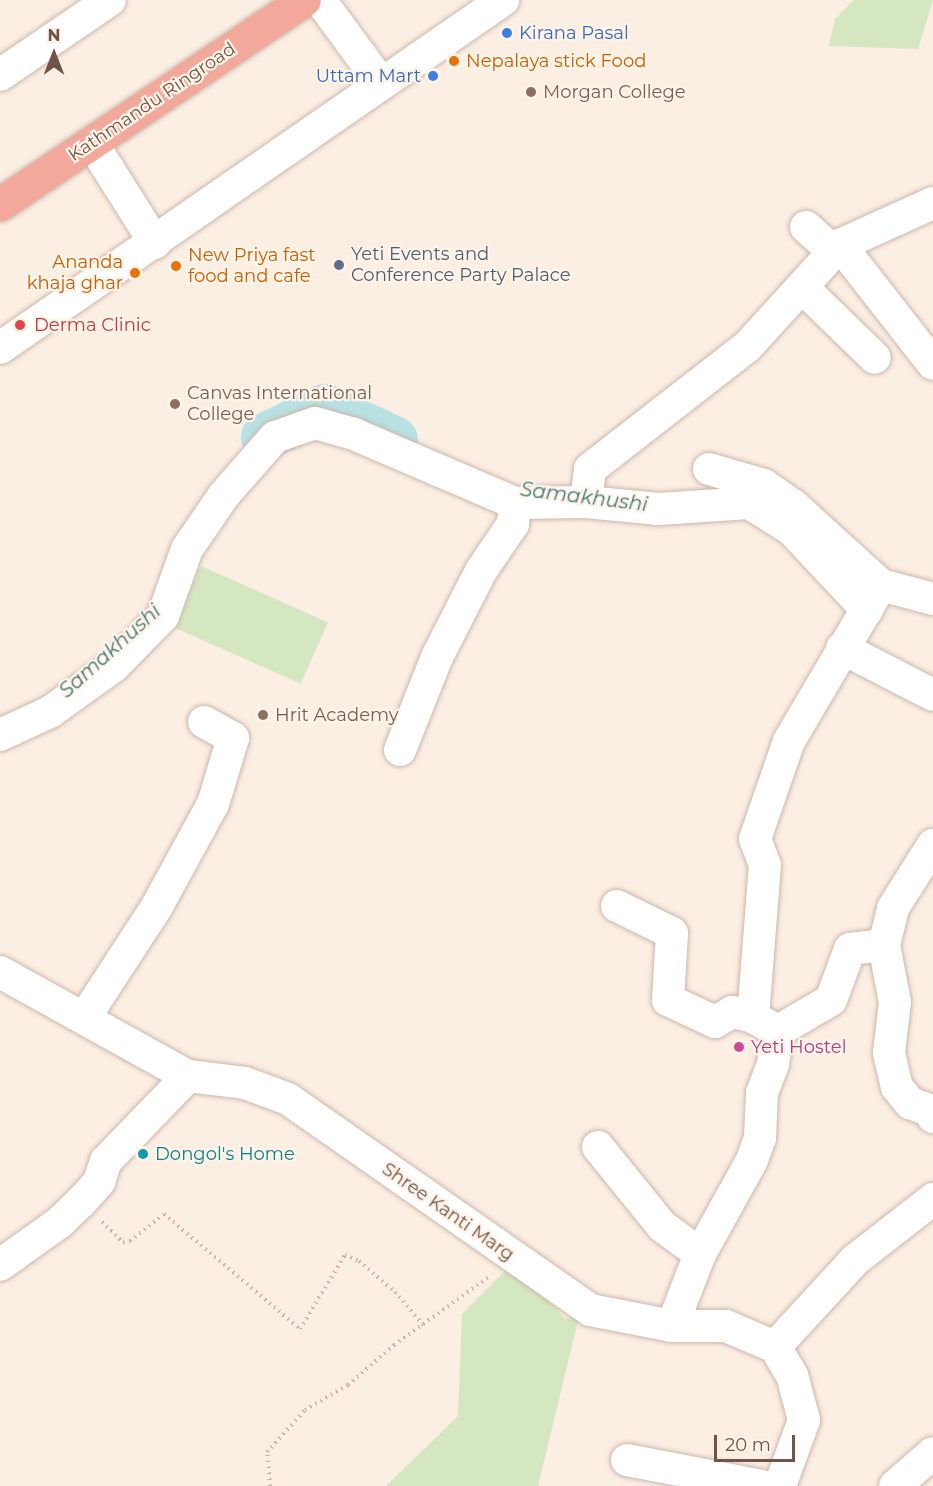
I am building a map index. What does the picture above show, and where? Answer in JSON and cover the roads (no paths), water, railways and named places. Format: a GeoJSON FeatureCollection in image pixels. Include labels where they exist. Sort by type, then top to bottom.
{"type":"FeatureCollection","features":[{"type":"Feature","properties":{"kind":"highway","name":"Kathmandu Ringroad"},"geometry":{"type":"LineString","coordinates":[[0,204],[304,0]]}},
{"type":"Feature","properties":{"kind":"street"},"geometry":{"type":"LineString","coordinates":[[0,75],[110,0]]}},
{"type":"Feature","properties":{"kind":"street"},"geometry":{"type":"LineString","coordinates":[[320,0],[381,83]]}},
{"type":"Feature","properties":{"kind":"street"},"geometry":{"type":"LineString","coordinates":[[0,348],[155,243],[503,0]]}},
{"type":"Feature","properties":{"kind":"street"},"geometry":{"type":"LineString","coordinates":[[92,143],[155,243]]}},
{"type":"Feature","properties":{"kind":"street"},"geometry":{"type":"LineString","coordinates":[[586,502],[590,469],[748,346],[837,249],[933,203]]}},
{"type":"Feature","properties":{"kind":"street"},"geometry":{"type":"LineString","coordinates":[[806,227],[837,249],[933,364]]}},
{"type":"Feature","properties":{"kind":"street"},"geometry":{"type":"LineString","coordinates":[[803,288],[875,358]]}},
{"type":"Feature","properties":{"kind":"street"},"geometry":{"type":"LineString","coordinates":[[0,735],[50,712],[114,666],[163,616],[187,549],[224,495],[275,437],[315,423],[354,434],[515,503],[586,502],[659,509],[749,503],[790,529],[874,598],[933,599]]}},
{"type":"Feature","properties":{"kind":"street"},"geometry":{"type":"LineString","coordinates":[[709,469],[764,485],[794,506],[874,598]]}},
{"type":"Feature","properties":{"kind":"street"},"geometry":{"type":"LineString","coordinates":[[400,750],[437,657],[481,571],[513,524],[515,503]]}},
{"type":"Feature","properties":{"kind":"street"},"geometry":{"type":"LineString","coordinates":[[672,1326],[700,1254],[760,1138],[762,1093],[773,1064],[765,1024],[765,865],[755,839],[789,741],[842,648],[874,598]]}},
{"type":"Feature","properties":{"kind":"street"},"geometry":{"type":"LineString","coordinates":[[842,648],[933,695]]}},
{"type":"Feature","properties":{"kind":"street"},"geometry":{"type":"LineString","coordinates":[[85,1017],[156,908],[213,804],[233,738],[204,722]]}},
{"type":"Feature","properties":{"kind":"street"},"geometry":{"type":"LineString","coordinates":[[933,845],[893,908],[884,945],[895,1002],[889,1053],[897,1087],[910,1103],[929,1110],[933,1117]]}},
{"type":"Feature","properties":{"kind":"street"},"geometry":{"type":"LineString","coordinates":[[617,906],[672,933],[668,1000],[715,1022],[732,1012],[765,1024],[831,1000],[850,949],[884,945]]}},
{"type":"Feature","properties":{"kind":"street","name":"Shree Kanti Marg"},"geometry":{"type":"LineString","coordinates":[[0,972],[188,1076],[245,1083],[288,1099],[590,1310],[672,1326],[726,1326],[775,1347]]}},
{"type":"Feature","properties":{"kind":"street"},"geometry":{"type":"LineString","coordinates":[[0,1265],[60,1222],[81,1202],[99,1182],[106,1161],[188,1076]]}},
{"type":"Feature","properties":{"kind":"street"},"geometry":{"type":"LineString","coordinates":[[598,1147],[662,1226],[700,1254]]}},
{"type":"Feature","properties":{"kind":"street"},"geometry":{"type":"LineString","coordinates":[[780,1486],[804,1420],[792,1375],[775,1347],[840,1273],[933,1199]]}},
{"type":"Feature","properties":{"kind":"street"},"geometry":{"type":"LineString","coordinates":[[895,1486],[933,1453]]}},
{"type":"Feature","properties":{"kind":"street"},"geometry":{"type":"LineString","coordinates":[[627,1460],[762,1486]]}},
{"type":"Feature","properties":{"kind":"waterway","name":"Samakhushi"},"geometry":{"type":"LineString","coordinates":[[265,437],[325,408],[394,440]]}},
{"type":"Feature","properties":{"kind":"place","name":"Kirana Pasal"},"geometry":{"type":"Point","coordinates":[507,33]}},
{"type":"Feature","properties":{"kind":"place","name":"Nepalaya stick Food"},"geometry":{"type":"Point","coordinates":[454,61]}},
{"type":"Feature","properties":{"kind":"place","name":"Uttam Mart"},"geometry":{"type":"Point","coordinates":[433,76]}},
{"type":"Feature","properties":{"kind":"place","name":"Morgan College"},"geometry":{"type":"Point","coordinates":[531,92]}},
{"type":"Feature","properties":{"kind":"place","name":"Yeti Events and Conference Party Palace"},"geometry":{"type":"Point","coordinates":[339,265]}},
{"type":"Feature","properties":{"kind":"place","name":"New Priya fast food and cafe"},"geometry":{"type":"Point","coordinates":[176,266]}},
{"type":"Feature","properties":{"kind":"place","name":"Ananda khaja ghar"},"geometry":{"type":"Point","coordinates":[135,273]}},
{"type":"Feature","properties":{"kind":"place","name":"Derma Clinic"},"geometry":{"type":"Point","coordinates":[20,325]}},
{"type":"Feature","properties":{"kind":"place","name":"Canvas International College"},"geometry":{"type":"Point","coordinates":[175,404]}},
{"type":"Feature","properties":{"kind":"place","name":"Hrit Academy"},"geometry":{"type":"Point","coordinates":[263,715]}},
{"type":"Feature","properties":{"kind":"place","name":"Yeti Hostel"},"geometry":{"type":"Point","coordinates":[739,1047]}},
{"type":"Feature","properties":{"kind":"place","name":"Dongol's Home"},"geometry":{"type":"Point","coordinates":[143,1154]}}]}
